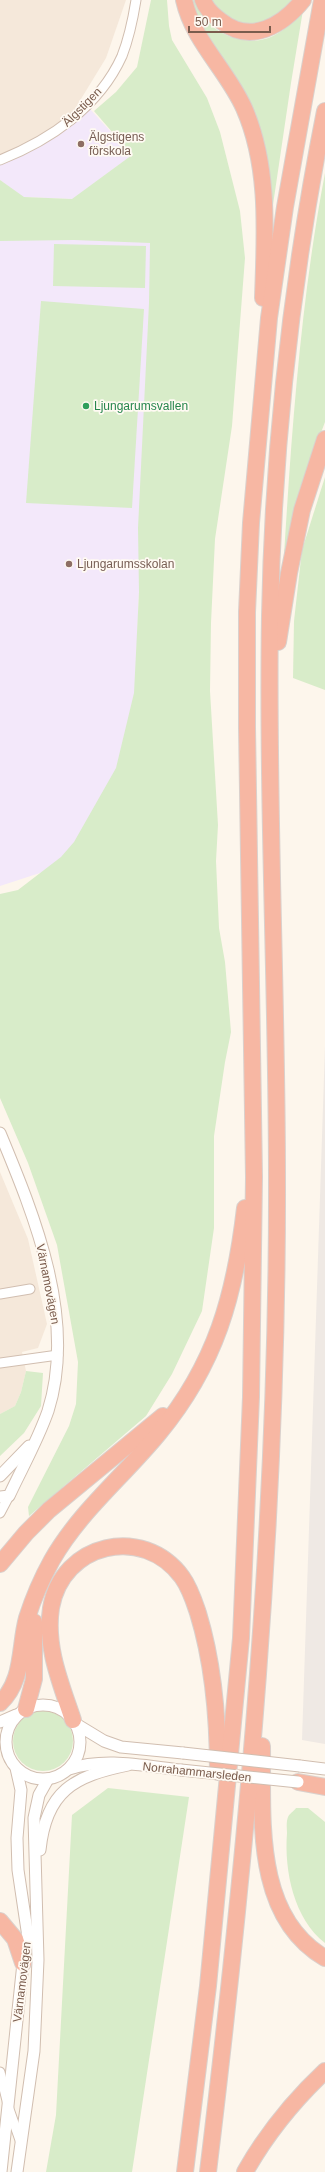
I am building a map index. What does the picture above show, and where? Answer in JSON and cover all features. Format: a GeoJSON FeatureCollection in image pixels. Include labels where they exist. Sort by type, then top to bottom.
{"type":"FeatureCollection","features":[{"type":"Feature","properties":{"kind":"highway"},"geometry":{"type":"LineString","coordinates":[[184,0],[194,29],[227,78],[244,108],[255,140],[261,181],[264,220],[259,418],[247,612],[247,727],[254,1135],[251,1397],[241,1630],[217,1900],[185,2172]]}},
{"type":"Feature","properties":{"kind":"highway"},"geometry":{"type":"LineString","coordinates":[[203,0],[213,15],[224,24],[236,30],[249,32],[264,30],[280,24],[293,13],[304,0]]}},
{"type":"Feature","properties":{"kind":"highway"},"geometry":{"type":"LineString","coordinates":[[259,418],[269,318],[285,207],[322,0]]}},
{"type":"Feature","properties":{"kind":"highway"},"geometry":{"type":"LineString","coordinates":[[208,2172],[230,1992],[262,1638],[274,1400],[277,1178],[270,614],[278,452],[291,321],[307,213],[325,111]]}},
{"type":"Feature","properties":{"kind":"highway"},"geometry":{"type":"LineString","coordinates":[[270,695],[289,573],[300,517],[325,439]]}},
{"type":"Feature","properties":{"kind":"highway"},"geometry":{"type":"LineString","coordinates":[[0,1702],[13,1687],[17,1676],[27,1618],[34,1598],[52,1560],[64,1541],[87,1512],[160,1433],[206,1362],[227,1308],[243,1227],[254,1135]]}},
{"type":"Feature","properties":{"kind":"highway"},"geometry":{"type":"LineString","coordinates":[[0,1564],[26,1533],[49,1510],[181,1401]]}},
{"type":"Feature","properties":{"kind":"highway"},"geometry":{"type":"LineString","coordinates":[[74,1722],[58,1677],[50,1641],[52,1607],[57,1589],[65,1576],[76,1563],[102,1548],[120,1546],[153,1553],[168,1563],[182,1577],[193,1598],[202,1628],[214,1684],[218,1735],[217,1900]]}},
{"type":"Feature","properties":{"kind":"highway"},"geometry":{"type":"LineString","coordinates":[[22,1712],[34,1679],[34,1598]]}},
{"type":"Feature","properties":{"kind":"highway"},"geometry":{"type":"LineString","coordinates":[[262,1638],[263,1809],[264,1838],[269,1877],[279,1907],[293,1931],[312,1950],[325,1958]]}},
{"type":"Feature","properties":{"kind":"highway"},"geometry":{"type":"LineString","coordinates":[[298,1782],[325,1786]]}},
{"type":"Feature","properties":{"kind":"highway"},"geometry":{"type":"LineString","coordinates":[[0,1921],[15,1939],[24,1963]]}},
{"type":"Feature","properties":{"kind":"highway"},"geometry":{"type":"LineString","coordinates":[[245,2172],[267,2135],[289,2107],[325,2072]]}},
{"type":"Feature","properties":{"kind":"street","name":"Älgstigen"},"geometry":{"type":"LineString","coordinates":[[0,160],[26,149],[58,130],[87,105],[104,85],[121,56],[131,30],[136,0]]}},
{"type":"Feature","properties":{"kind":"street","name":"Värnamovägen"},"geometry":{"type":"LineString","coordinates":[[0,1133],[16,1173],[42,1249],[54,1301],[58,1355],[51,1399],[36,1439],[4,1496]]}},
{"type":"Feature","properties":{"kind":"street"},"geometry":{"type":"LineString","coordinates":[[0,1294],[30,1290]]}},
{"type":"Feature","properties":{"kind":"street"},"geometry":{"type":"LineString","coordinates":[[0,1363],[58,1355]]}},
{"type":"Feature","properties":{"kind":"street","name":"Värnamovägen"},"geometry":{"type":"LineString","coordinates":[[0,1476],[36,1439]]}},
{"type":"Feature","properties":{"kind":"street"},"geometry":{"type":"LineString","coordinates":[[0,1513],[4,1496]]}},
{"type":"Feature","properties":{"kind":"street"},"geometry":{"type":"LineString","coordinates":[[0,1722],[22,1712],[47,1705],[66,1713],[74,1722],[80,1735],[80,1747],[76,1759],[69,1768],[59,1775],[48,1779],[36,1779],[25,1775],[0,1751]]}},
{"type":"Feature","properties":{"kind":"street"},"geometry":{"type":"LineString","coordinates":[[9,1758],[6,1747],[6,1736],[10,1725],[22,1712]]}},
{"type":"Feature","properties":{"kind":"street","name":"Norrahammarsleden"},"geometry":{"type":"LineString","coordinates":[[74,1722],[104,1741],[121,1747],[325,1769]]}},
{"type":"Feature","properties":{"kind":"street","name":"Norrahammarsleden"},"geometry":{"type":"LineString","coordinates":[[69,1768],[86,1763],[105,1762],[298,1782]]}},
{"type":"Feature","properties":{"kind":"street"},"geometry":{"type":"LineString","coordinates":[[37,1882],[42,1834],[46,1819],[60,1795],[81,1778],[90,1774],[128,1765]]}},
{"type":"Feature","properties":{"kind":"street","name":"Värnamovägen"},"geometry":{"type":"LineString","coordinates":[[0,2172],[28,1937],[18,1870],[17,1838],[21,1790],[16,1768]]}},
{"type":"Feature","properties":{"kind":"street","name":"Värnamovägen"},"geometry":{"type":"LineString","coordinates":[[17,2172],[34,2051],[38,1960],[34,1818],[38,1795],[48,1779]]}},
{"type":"Feature","properties":{"kind":"street"},"geometry":{"type":"LineString","coordinates":[[0,2072],[8,2109],[21,2144]]}},
{"type":"Feature","properties":{"kind":"shaded area"},"geometry":{"type":"Polygon","coordinates":[[[0,0],[126,0],[106,58],[73,112],[52,129],[22,146],[0,156],[0,0]]]}},
{"type":"Feature","properties":{"kind":"shaded area","name":"Älgstigens förskola"},"geometry":{"type":"Polygon","coordinates":[[[89,108],[132,155],[73,199],[23,197],[0,180],[0,162],[89,108]]]}},
{"type":"Feature","properties":{"kind":"shaded area","name":"Ljungarumsskolan"},"geometry":{"type":"Polygon","coordinates":[[[71,239],[150,242],[150,304],[135,694],[117,768],[75,842],[62,857],[43,872],[0,886],[0,240],[71,239]]]}},
{"type":"Feature","properties":{"kind":"shaded area"},"geometry":{"type":"Polygon","coordinates":[[[325,1046],[325,1744],[302,1740],[325,1046]]]}},
{"type":"Feature","properties":{"kind":"shaded area"},"geometry":{"type":"Polygon","coordinates":[[[0,1172],[28,1239],[47,1324],[38,1348],[22,1352],[26,1371],[21,1392],[15,1406],[0,1414],[0,1172]]]}},
{"type":"Feature","properties":{"kind":"green space"},"geometry":{"type":"Polygon","coordinates":[[[151,0],[167,0],[169,26],[172,40],[207,98],[220,132],[240,211],[245,258],[232,426],[215,539],[211,623],[210,691],[218,825],[216,861],[219,928],[225,962],[231,1032],[214,1136],[214,1228],[202,1311],[172,1374],[146,1416],[29,1516],[28,1507],[69,1426],[76,1404],[78,1362],[57,1245],[28,1163],[0,1098],[0,894],[18,890],[61,857],[74,842],[116,768],[134,693],[139,592],[138,528],[149,303],[150,243],[74,240],[0,241],[0,180],[24,197],[72,199],[132,155],[94,111],[116,92],[137,67],[151,0]]]}},
{"type":"Feature","properties":{"kind":"green space"},"geometry":{"type":"Polygon","coordinates":[[[188,0],[195,0],[205,18],[223,34],[248,41],[265,39],[278,34],[303,10],[270,225],[264,164],[203,37],[188,0]]]}},
{"type":"Feature","properties":{"kind":"green space"},"geometry":{"type":"Polygon","coordinates":[[[210,0],[295,0],[290,7],[257,25],[232,24],[210,0]]]}},
{"type":"Feature","properties":{"kind":"green space"},"geometry":{"type":"Polygon","coordinates":[[[325,173],[325,422],[300,488],[284,555],[298,363],[310,268],[325,173]]]}},
{"type":"Feature","properties":{"kind":"green space"},"geometry":{"type":"Polygon","coordinates":[[[54,244],[146,246],[145,288],[53,286],[54,244]]]}},
{"type":"Feature","properties":{"kind":"green space","name":"Ljungarumsvallen"},"geometry":{"type":"Polygon","coordinates":[[[41,301],[144,309],[132,508],[26,503],[41,301]]]}},
{"type":"Feature","properties":{"kind":"green space"},"geometry":{"type":"Polygon","coordinates":[[[325,477],[325,690],[293,678],[294,621],[302,550],[325,477]]]}},
{"type":"Feature","properties":{"kind":"green space"},"geometry":{"type":"Polygon","coordinates":[[[26,1371],[43,1373],[41,1406],[24,1433],[0,1456],[0,1414],[15,1406],[21,1392],[26,1371]]]}},
{"type":"Feature","properties":{"kind":"green space"},"geometry":{"type":"Polygon","coordinates":[[[43,1711],[59,1716],[64,1720],[68,1725],[73,1741],[68,1757],[64,1762],[59,1766],[43,1771],[27,1766],[22,1762],[18,1757],[13,1741],[18,1725],[22,1720],[27,1716],[43,1711]]]}},
{"type":"Feature","properties":{"kind":"green space"},"geometry":{"type":"Polygon","coordinates":[[[108,1788],[189,1797],[132,2172],[46,2172],[56,2115],[72,1815],[108,1788]]]}},
{"type":"Feature","properties":{"kind":"green space"},"geometry":{"type":"Polygon","coordinates":[[[296,1808],[308,1808],[325,1822],[325,1943],[314,1933],[306,1921],[293,1893],[287,1863],[287,1819],[296,1808]]]}},
{"type":"Feature","properties":{"kind":"place","name":"Älgstigens förskola"},"geometry":{"type":"Point","coordinates":[81,144]}},
{"type":"Feature","properties":{"kind":"place","name":"Ljungarumsvallen"},"geometry":{"type":"Point","coordinates":[86,406]}},
{"type":"Feature","properties":{"kind":"place","name":"Ljungarumsskolan"},"geometry":{"type":"Point","coordinates":[69,564]}}]}
